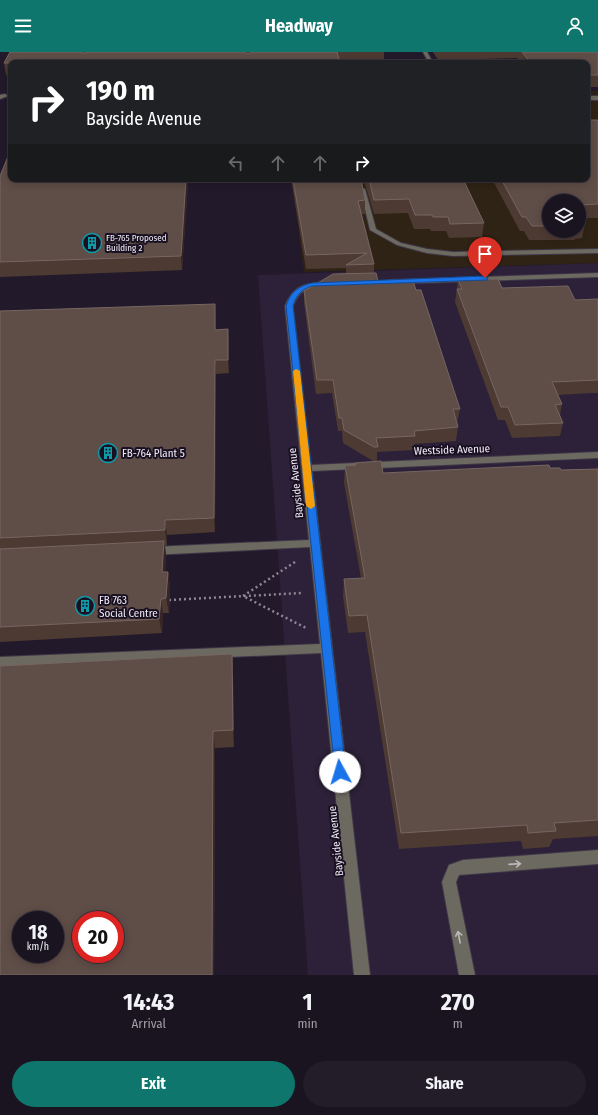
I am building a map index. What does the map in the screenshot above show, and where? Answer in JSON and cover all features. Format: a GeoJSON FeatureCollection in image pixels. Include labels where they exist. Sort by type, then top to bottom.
{"type":"FeatureCollection","features":[{"type":"Feature","properties":{"kind":"lane"},"geometry":{"type":"LineString","coordinates":[[361,184],[373,230],[399,244],[426,251],[453,254],[598,250]]}},
{"type":"Feature","properties":{"kind":"lane"},"geometry":{"type":"LineString","coordinates":[[375,282],[598,275]]}},
{"type":"Feature","properties":{"kind":"lane","name":"Bayside Avenue"},"geometry":{"type":"LineString","coordinates":[[336,284],[312,284],[302,287],[292,297],[290,306],[362,975]]}},
{"type":"Feature","properties":{"kind":"lane","name":"Westside Avenue"},"geometry":{"type":"LineString","coordinates":[[307,468],[598,455]]}},
{"type":"Feature","properties":{"kind":"lane"},"geometry":{"type":"LineString","coordinates":[[142,551],[315,546]]}},
{"type":"Feature","properties":{"kind":"lane"},"geometry":{"type":"LineString","coordinates":[[0,662],[326,643]]}},
{"type":"Feature","properties":{"kind":"lane"},"geometry":{"type":"LineString","coordinates":[[467,975],[449,882],[454,870],[463,867],[598,857]]}},
{"type":"Feature","properties":{"kind":"path"},"geometry":{"type":"LineString","coordinates":[[243,596],[315,546]]}},
{"type":"Feature","properties":{"kind":"path"},"geometry":{"type":"LineString","coordinates":[[169,600],[320,592]]}},
{"type":"Feature","properties":{"kind":"path"},"geometry":{"type":"LineString","coordinates":[[243,596],[326,643]]}},
{"type":"Feature","properties":{"kind":"shaded area"},"geometry":{"type":"Polygon","coordinates":[[[590,91],[598,91],[598,263],[304,272],[292,182],[590,182],[590,91]]]}},
{"type":"Feature","properties":{"kind":"shaded area"},"geometry":{"type":"Polygon","coordinates":[[[598,263],[598,975],[308,975],[258,275],[598,263]]]}},
{"type":"Feature","properties":{"kind":"building"},"geometry":{"type":"Polygon","coordinates":[[[10,52],[337,52],[339,60],[8,60],[8,63],[4,63],[10,52]]]}},
{"type":"Feature","properties":{"kind":"building"},"geometry":{"type":"Polygon","coordinates":[[[522,52],[598,52],[598,75],[590,75],[590,60],[529,60],[522,52]]]}},
{"type":"Feature","properties":{"kind":"building"},"geometry":{"type":"Polygon","coordinates":[[[590,120],[598,120],[598,204],[586,205],[586,194],[542,194],[542,226],[532,226],[526,217],[522,217],[503,182],[590,182],[590,120]]]}},
{"type":"Feature","properties":{"kind":"building","name":"FB-765 Proposed Building 2"},"geometry":{"type":"Polygon","coordinates":[[[8,156],[8,182],[186,182],[181,256],[0,262],[0,176],[8,156]]]}},
{"type":"Feature","properties":{"kind":"building"},"geometry":{"type":"Polygon","coordinates":[[[294,182],[362,182],[365,200],[358,201],[374,264],[346,265],[367,253],[306,255],[294,182]]]}},
{"type":"Feature","properties":{"kind":"building"},"geometry":{"type":"Polygon","coordinates":[[[370,182],[464,182],[484,223],[450,224],[448,217],[415,215],[409,199],[374,200],[370,182]]]}},
{"type":"Feature","properties":{"kind":"building"},"geometry":{"type":"Polygon","coordinates":[[[376,273],[378,281],[413,281],[416,290],[421,290],[460,409],[453,409],[458,427],[414,431],[415,436],[376,438],[378,447],[374,447],[344,430],[342,418],[339,418],[333,380],[317,380],[304,291],[333,274],[376,273]]]}},
{"type":"Feature","properties":{"kind":"building"},"geometry":{"type":"Polygon","coordinates":[[[498,279],[502,288],[568,286],[575,300],[598,299],[598,380],[552,382],[562,404],[555,405],[563,423],[515,425],[508,407],[501,407],[457,289],[462,289],[458,280],[498,279]]]}},
{"type":"Feature","properties":{"kind":"building","name":"FB-764 Plant 5"},"geometry":{"type":"Polygon","coordinates":[[[215,304],[215,330],[228,329],[228,360],[215,360],[214,518],[165,520],[165,530],[0,538],[0,311],[215,304]]]}},
{"type":"Feature","properties":{"kind":"building"},"geometry":{"type":"Polygon","coordinates":[[[381,461],[383,473],[549,465],[550,468],[560,468],[561,470],[598,469],[598,820],[554,823],[556,831],[528,833],[527,825],[401,833],[367,615],[349,616],[344,579],[365,578],[345,466],[356,465],[355,463],[381,461]]]}},
{"type":"Feature","properties":{"kind":"building","name":"FB 763 Social Centre"},"geometry":{"type":"Polygon","coordinates":[[[164,541],[162,572],[168,572],[166,598],[161,599],[159,619],[0,627],[0,549],[164,541]]]}},
{"type":"Feature","properties":{"kind":"building"},"geometry":{"type":"Polygon","coordinates":[[[232,654],[233,730],[213,731],[212,975],[0,975],[0,666],[232,654]]]}},
{"type":"Feature","properties":{"kind":"slow traffic"},"geometry":{"type":"LineString","coordinates":[[296,371],[311,506]]}},
{"type":"Feature","properties":{"kind":"place","name":"FB-765 Proposed Building 2"},"geometry":{"type":"Point","coordinates":[92,243]}},
{"type":"Feature","properties":{"kind":"place","name":"FB-764 Plant 5"},"geometry":{"type":"Point","coordinates":[108,453]}},
{"type":"Feature","properties":{"kind":"place","name":"FB 763 Social Centre"},"geometry":{"type":"Point","coordinates":[85,606]}},
{"type":"Feature","properties":{"kind":"route"},"geometry":{"type":"LineString","coordinates":[[340,772],[314,543],[290,306],[292,297],[302,287],[312,284],[485,278]]}}]}
